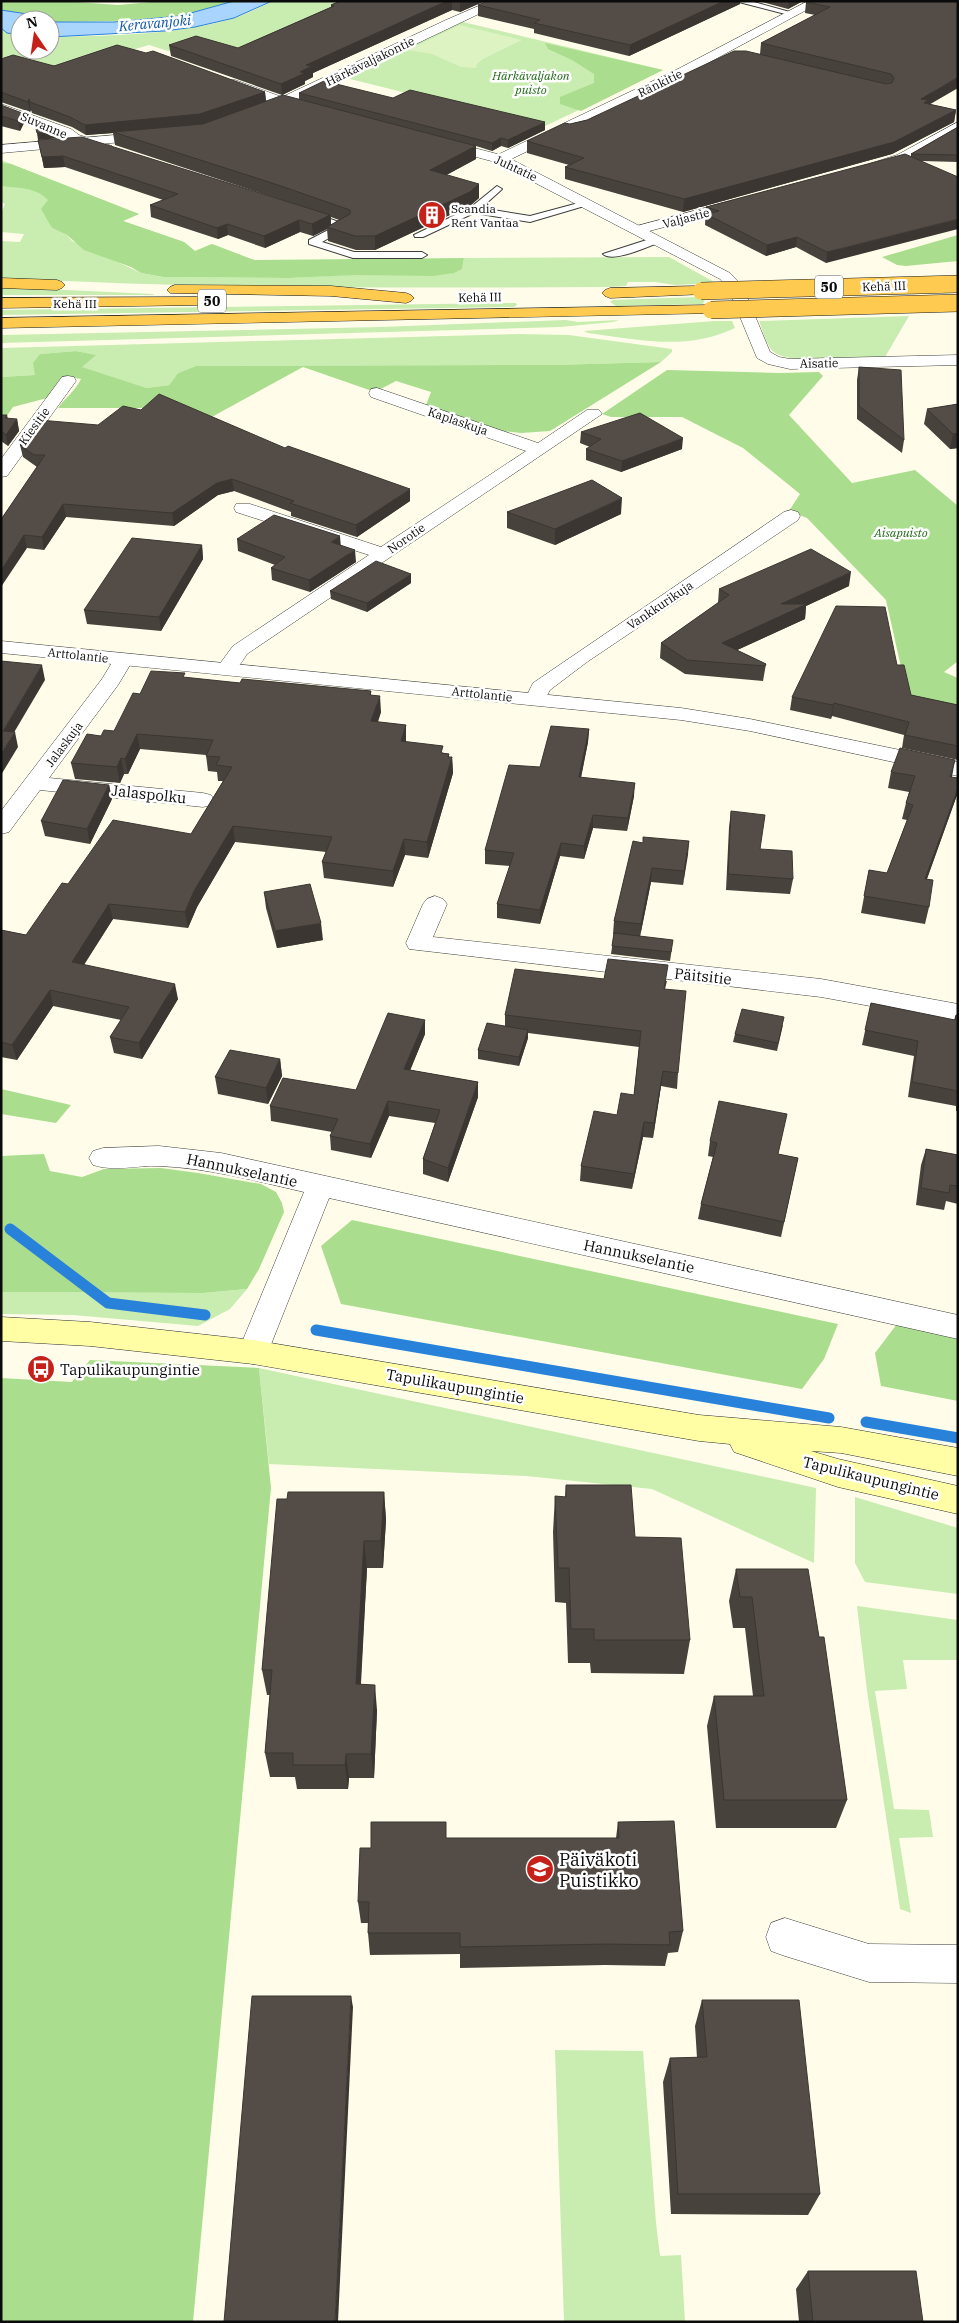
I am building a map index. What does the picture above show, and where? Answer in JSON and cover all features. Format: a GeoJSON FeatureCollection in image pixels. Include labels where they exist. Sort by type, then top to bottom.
{"type":"FeatureCollection","features":[{"type":"Feature","properties":{"kind":"highway"},"geometry":{"type":"LineString","coordinates":[[1,283],[76,286]]}},
{"type":"Feature","properties":{"kind":"highway","name":"Kehä III"},"geometry":{"type":"LineString","coordinates":[[592,294],[958,284]]}},
{"type":"Feature","properties":{"kind":"highway"},"geometry":{"type":"LineString","coordinates":[[104,287],[331,292],[406,298]]}},
{"type":"Feature","properties":{"kind":"highway","name":"Kehä III"},"geometry":{"type":"LineString","coordinates":[[1,302],[425,298]]}},
{"type":"Feature","properties":{"kind":"highway","name":"Kehä III"},"geometry":{"type":"LineString","coordinates":[[1,323],[711,310],[958,303]]}},
{"type":"Feature","properties":{"kind":"highway"},"geometry":{"type":"LineString","coordinates":[[1,329],[68,323]]}},
{"type":"Feature","properties":{"kind":"main road","name":"Tapulikaupungintie"},"geometry":{"type":"LineString","coordinates":[[1,1330],[90,1334],[253,1352],[699,1428],[841,1440],[958,1462]]}},
{"type":"Feature","properties":{"kind":"main road","name":"Tapulikaupungintie"},"geometry":{"type":"LineString","coordinates":[[699,1428],[838,1473],[958,1500]]}},
{"type":"Feature","properties":{"kind":"street","name":"Ränkitie"},"geometry":{"type":"LineString","coordinates":[[500,159],[680,73],[817,1]]}},
{"type":"Feature","properties":{"kind":"street","name":"Härkävaljakontie"},"geometry":{"type":"LineString","coordinates":[[262,110],[283,102],[495,2]]}},
{"type":"Feature","properties":{"kind":"street"},"geometry":{"type":"LineString","coordinates":[[721,51],[740,56]]}},
{"type":"Feature","properties":{"kind":"street"},"geometry":{"type":"LineString","coordinates":[[218,79],[303,108]]}},
{"type":"Feature","properties":{"kind":"street","name":"Suvanne"},"geometry":{"type":"LineString","coordinates":[[1,108],[121,154]]}},
{"type":"Feature","properties":{"kind":"street"},"geometry":{"type":"LineString","coordinates":[[861,170],[902,158],[958,126]]}},
{"type":"Feature","properties":{"kind":"street"},"geometry":{"type":"LineString","coordinates":[[1,149],[167,135]]}},
{"type":"Feature","properties":{"kind":"street","name":"Juhtatie"},"geometry":{"type":"LineString","coordinates":[[425,140],[500,159],[638,230],[731,281]]}},
{"type":"Feature","properties":{"kind":"street","name":"Valjastie"},"geometry":{"type":"LineString","coordinates":[[638,230],[755,199]]}},
{"type":"Feature","properties":{"kind":"street","name":"Aisatie"},"geometry":{"type":"LineString","coordinates":[[731,281],[763,354],[774,361],[790,364],[958,360]]}},
{"type":"Feature","properties":{"kind":"street","name":"Kiesitie"},"geometry":{"type":"LineString","coordinates":[[1,472],[68,381]]}},
{"type":"Feature","properties":{"kind":"street","name":"Kaplaskuja"},"geometry":{"type":"LineString","coordinates":[[377,393],[539,449]]}},
{"type":"Feature","properties":{"kind":"street","name":"Norotie"},"geometry":{"type":"LineString","coordinates":[[226,669],[240,650],[593,414]]}},
{"type":"Feature","properties":{"kind":"street"},"geometry":{"type":"LineString","coordinates":[[243,508],[383,554]]}},
{"type":"Feature","properties":{"kind":"street","name":"Vankkurikuja"},"geometry":{"type":"LineString","coordinates":[[536,699],[540,688],[573,662],[791,516]]}},
{"type":"Feature","properties":{"kind":"street","name":"Arttolantie"},"geometry":{"type":"LineString","coordinates":[[1,647],[681,714],[750,725],[958,769]]}},
{"type":"Feature","properties":{"kind":"street","name":"Jalaskuja"},"geometry":{"type":"LineString","coordinates":[[1,828],[111,681],[123,660]]}},
{"type":"Feature","properties":{"kind":"street","name":"Jalaspolku"},"geometry":{"type":"LineString","coordinates":[[34,783],[203,800]]}},
{"type":"Feature","properties":{"kind":"street","name":"Päitsitie"},"geometry":{"type":"LineString","coordinates":[[435,904],[414,946],[826,989],[958,1013]]}},
{"type":"Feature","properties":{"kind":"street","name":"Hannukselantie"},"geometry":{"type":"LineString","coordinates":[[103,1158],[159,1156],[221,1163],[958,1327]]}},
{"type":"Feature","properties":{"kind":"street","name":"Hannukselantie"},"geometry":{"type":"LineString","coordinates":[[253,1352],[320,1186]]}},
{"type":"Feature","properties":{"kind":"street"},"geometry":{"type":"LineString","coordinates":[[784,1937],[870,1963],[958,1964]]}},
{"type":"Feature","properties":{"kind":"lane"},"geometry":{"type":"LineString","coordinates":[[739,1],[793,14]]}},
{"type":"Feature","properties":{"kind":"lane"},"geometry":{"type":"LineString","coordinates":[[419,235],[473,210],[497,189]]}},
{"type":"Feature","properties":{"kind":"lane"},"geometry":{"type":"LineString","coordinates":[[473,210],[530,219],[586,204]]}},
{"type":"Feature","properties":{"kind":"lane"},"geometry":{"type":"LineString","coordinates":[[298,211],[345,226],[313,242],[353,255],[422,255]]}},
{"type":"Feature","properties":{"kind":"lane"},"geometry":{"type":"LineString","coordinates":[[608,254],[623,252],[640,244],[656,240]]}},
{"type":"Feature","properties":{"kind":"green space"},"geometry":{"type":"Polygon","coordinates":[[[1,1],[63,1],[118,5],[163,1],[234,1],[180,16],[114,21],[60,22],[60,10],[1,10],[1,1]]]}},
{"type":"Feature","properties":{"kind":"green space"},"geometry":{"type":"Polygon","coordinates":[[[272,1],[355,1],[240,53],[199,42],[168,51],[149,45],[57,72],[12,60],[60,60],[60,37],[143,34],[190,28],[213,24],[249,12],[272,1]]]}},
{"type":"Feature","properties":{"kind":"green space","name":"Härkävaljakon puisto"},"geometry":{"type":"Polygon","coordinates":[[[463,22],[663,70],[543,127],[346,78],[463,22]]]}},
{"type":"Feature","properties":{"kind":"green space"},"geometry":{"type":"Polygon","coordinates":[[[460,25],[522,40],[483,59],[477,64],[476,68],[461,67],[432,54],[408,50],[460,25]]]}},
{"type":"Feature","properties":{"kind":"green space"},"geometry":{"type":"Polygon","coordinates":[[[1,28],[10,33],[10,59],[1,57],[1,28]]]}},
{"type":"Feature","properties":{"kind":"green space"},"geometry":{"type":"Polygon","coordinates":[[[545,43],[663,70],[581,111],[560,104],[560,97],[594,83],[594,74],[572,60],[548,49],[545,43]]]}},
{"type":"Feature","properties":{"kind":"green space"},"geometry":{"type":"Polygon","coordinates":[[[1,160],[139,214],[123,221],[184,242],[195,251],[212,244],[254,260],[126,259],[49,220],[52,228],[67,235],[72,241],[141,273],[162,277],[289,278],[462,269],[464,258],[669,257],[716,283],[675,285],[655,282],[628,282],[626,286],[609,287],[305,287],[77,282],[1,278],[1,241],[20,242],[24,234],[1,232],[1,213],[5,204],[1,202],[1,160]]]}},
{"type":"Feature","properties":{"kind":"green space"},"geometry":{"type":"Polygon","coordinates":[[[1,163],[11,164],[139,214],[123,221],[184,242],[195,251],[212,244],[254,260],[464,258],[462,269],[454,273],[433,276],[357,275],[289,278],[163,277],[141,273],[131,267],[84,250],[67,235],[52,228],[41,209],[48,200],[32,190],[1,186],[1,163]]]}},
{"type":"Feature","properties":{"kind":"green space"},"geometry":{"type":"Polygon","coordinates":[[[958,235],[958,261],[906,266],[897,265],[882,257],[958,235]]]}},
{"type":"Feature","properties":{"kind":"green space"},"geometry":{"type":"Polygon","coordinates":[[[1,287],[153,294],[154,295],[1,295],[1,287]]]}},
{"type":"Feature","properties":{"kind":"green space"},"geometry":{"type":"Polygon","coordinates":[[[700,297],[705,299],[703,304],[616,306],[610,302],[613,300],[700,297]]]}},
{"type":"Feature","properties":{"kind":"green space"},"geometry":{"type":"Polygon","coordinates":[[[516,303],[517,305],[514,307],[1,315],[1,310],[516,303]]]}},
{"type":"Feature","properties":{"kind":"green space"},"geometry":{"type":"Polygon","coordinates":[[[909,316],[885,357],[845,359],[799,359],[777,354],[768,344],[759,321],[909,316]]]}},
{"type":"Feature","properties":{"kind":"green space"},"geometry":{"type":"Polygon","coordinates":[[[566,320],[578,322],[619,320],[560,327],[1,343],[1,335],[381,327],[566,320]]]}},
{"type":"Feature","properties":{"kind":"green space"},"geometry":{"type":"Polygon","coordinates":[[[732,321],[735,328],[717,335],[681,342],[644,341],[584,331],[732,321]]]}},
{"type":"Feature","properties":{"kind":"green space"},"geometry":{"type":"Polygon","coordinates":[[[519,334],[569,335],[672,349],[672,352],[661,362],[552,365],[196,366],[178,373],[169,385],[147,388],[81,367],[95,355],[76,351],[40,354],[35,375],[1,377],[1,348],[519,334]]]}},
{"type":"Feature","properties":{"kind":"green space"},"geometry":{"type":"Polygon","coordinates":[[[76,351],[96,355],[82,367],[147,388],[169,385],[178,373],[196,366],[552,365],[661,362],[550,431],[521,433],[503,431],[426,405],[431,392],[396,381],[375,392],[303,367],[208,419],[175,408],[58,408],[81,379],[69,377],[51,397],[13,407],[6,417],[1,417],[1,377],[35,375],[33,363],[40,354],[76,351]]]}},
{"type":"Feature","properties":{"kind":"green space","name":"Aisapuisto"},"geometry":{"type":"Polygon","coordinates":[[[667,370],[779,373],[819,372],[823,376],[789,415],[852,483],[915,470],[958,506],[958,661],[944,672],[958,678],[958,714],[909,703],[886,600],[807,518],[789,511],[800,494],[743,448],[682,417],[611,417],[602,414],[667,370]]]}},
{"type":"Feature","properties":{"kind":"green space"},"geometry":{"type":"Polygon","coordinates":[[[1,1089],[71,1105],[56,1123],[1,1114],[1,1089]]]}},
{"type":"Feature","properties":{"kind":"green space"},"geometry":{"type":"Polygon","coordinates":[[[44,1154],[50,1171],[82,1177],[104,1169],[161,1168],[261,1184],[276,1192],[284,1212],[259,1269],[247,1289],[203,1293],[1,1292],[1,1156],[44,1154]]]}},
{"type":"Feature","properties":{"kind":"green space"},"geometry":{"type":"Polygon","coordinates":[[[352,1220],[838,1324],[824,1359],[802,1389],[341,1304],[321,1246],[352,1220]]]}},
{"type":"Feature","properties":{"kind":"green space"},"geometry":{"type":"Polygon","coordinates":[[[247,1289],[230,1309],[198,1326],[73,1315],[1,1314],[1,1292],[203,1293],[247,1289]]]}},
{"type":"Feature","properties":{"kind":"green space"},"geometry":{"type":"Polygon","coordinates":[[[897,1324],[958,1338],[958,1401],[881,1386],[875,1353],[897,1324]]]}},
{"type":"Feature","properties":{"kind":"green space"},"geometry":{"type":"Polygon","coordinates":[[[90,1360],[259,1368],[271,1488],[193,2322],[1,2322],[1,1378],[72,1382],[90,1360]]]}},
{"type":"Feature","properties":{"kind":"green space"},"geometry":{"type":"Polygon","coordinates":[[[259,1368],[816,1488],[814,1563],[652,1489],[526,1476],[269,1464],[259,1368]]]}},
{"type":"Feature","properties":{"kind":"green space"},"geometry":{"type":"Polygon","coordinates":[[[855,1497],[958,1528],[958,1594],[865,1582],[855,1563],[855,1497]]]}},
{"type":"Feature","properties":{"kind":"green space"},"geometry":{"type":"Polygon","coordinates":[[[857,1606],[958,1620],[958,1660],[903,1660],[907,1689],[875,1691],[894,1809],[929,1810],[933,1837],[899,1838],[911,1913],[900,1909],[867,1691],[857,1606]]]}},
{"type":"Feature","properties":{"kind":"green space"},"geometry":{"type":"Polygon","coordinates":[[[555,2050],[643,2051],[660,2256],[681,2255],[685,2322],[564,2322],[555,2050]]]}},
{"type":"Feature","properties":{"kind":"water","name":"Keravanjoki"},"geometry":{"type":"Polygon","coordinates":[[[234,1],[272,1],[234,18],[195,27],[165,31],[60,36],[60,22],[114,22],[180,16],[234,1]]]}},
{"type":"Feature","properties":{"kind":"water"},"geometry":{"type":"Polygon","coordinates":[[[1,10],[10,11],[10,33],[1,28],[1,10]]]}},
{"type":"Feature","properties":{"kind":"building"},"geometry":{"type":"Polygon","coordinates":[[[340,1],[447,1],[306,65],[312,66],[300,72],[305,73],[281,84],[169,45],[196,36],[238,48],[334,6],[331,5],[340,1]]]}},
{"type":"Feature","properties":{"kind":"building"},"geometry":{"type":"Polygon","coordinates":[[[487,1],[724,1],[630,45],[534,23],[540,20],[478,5],[487,1]]]}},
{"type":"Feature","properties":{"kind":"building"},"geometry":{"type":"Polygon","coordinates":[[[958,1],[958,77],[921,99],[928,100],[924,103],[956,110],[894,142],[684,199],[565,167],[584,158],[527,141],[565,123],[570,124],[587,120],[734,51],[746,51],[886,84],[892,83],[894,78],[891,74],[761,43],[830,7],[806,2],[958,1]]]}},
{"type":"Feature","properties":{"kind":"building"},"geometry":{"type":"Polygon","coordinates":[[[117,45],[146,53],[153,51],[265,92],[200,114],[85,125],[70,117],[30,102],[29,99],[28,102],[1,92],[1,59],[10,56],[10,60],[32,60],[54,66],[117,45]]]}},
{"type":"Feature","properties":{"kind":"building"},"geometry":{"type":"Polygon","coordinates":[[[324,81],[393,98],[410,90],[545,122],[508,140],[501,138],[492,143],[299,93],[324,81]]]}},
{"type":"Feature","properties":{"kind":"building"},"geometry":{"type":"Polygon","coordinates":[[[283,95],[476,146],[430,170],[479,184],[470,192],[375,236],[355,236],[327,227],[350,214],[350,210],[113,132],[203,124],[283,95]]]}},
{"type":"Feature","properties":{"kind":"building"},"geometry":{"type":"Polygon","coordinates":[[[1,105],[22,113],[18,121],[1,116],[1,105]]]}},
{"type":"Feature","properties":{"kind":"building"},"geometry":{"type":"Polygon","coordinates":[[[34,121],[60,131],[37,133],[34,121]]]}},
{"type":"Feature","properties":{"kind":"building"},"geometry":{"type":"Polygon","coordinates":[[[958,127],[958,155],[911,154],[958,127]]]}},
{"type":"Feature","properties":{"kind":"building"},"geometry":{"type":"Polygon","coordinates":[[[82,137],[330,215],[312,224],[299,220],[264,236],[227,224],[217,228],[150,205],[178,194],[63,156],[42,157],[38,140],[82,137]]]}},
{"type":"Feature","properties":{"kind":"building"},"geometry":{"type":"Polygon","coordinates":[[[905,154],[958,177],[958,219],[827,252],[797,237],[767,245],[706,214],[719,211],[706,207],[905,154]]]}},
{"type":"Feature","properties":{"kind":"building"},"geometry":{"type":"Polygon","coordinates":[[[859,367],[901,370],[904,440],[859,406],[859,367]]]}},
{"type":"Feature","properties":{"kind":"building"},"geometry":{"type":"Polygon","coordinates":[[[159,394],[285,448],[288,446],[410,489],[356,525],[290,503],[294,501],[232,479],[217,483],[172,513],[63,504],[42,537],[24,535],[1,570],[1,518],[45,455],[34,455],[20,445],[39,420],[98,425],[123,406],[141,410],[159,394]]]}},
{"type":"Feature","properties":{"kind":"building"},"geometry":{"type":"Polygon","coordinates":[[[958,404],[958,433],[953,434],[927,409],[958,404]]]}},
{"type":"Feature","properties":{"kind":"building"},"geometry":{"type":"Polygon","coordinates":[[[640,413],[683,438],[622,461],[586,449],[601,439],[581,432],[640,413]]]}},
{"type":"Feature","properties":{"kind":"building"},"geometry":{"type":"Polygon","coordinates":[[[1,415],[7,415],[5,418],[17,419],[6,435],[1,431],[1,415]]]}},
{"type":"Feature","properties":{"kind":"building"},"geometry":{"type":"Polygon","coordinates":[[[592,480],[622,498],[555,529],[507,512],[592,480]]]}},
{"type":"Feature","properties":{"kind":"building"},"geometry":{"type":"Polygon","coordinates":[[[274,515],[340,536],[331,542],[355,550],[309,580],[271,568],[285,557],[237,539],[274,515]]]}},
{"type":"Feature","properties":{"kind":"building"},"geometry":{"type":"Polygon","coordinates":[[[132,538],[202,545],[159,617],[84,610],[132,538]]]}},
{"type":"Feature","properties":{"kind":"building"},"geometry":{"type":"Polygon","coordinates":[[[811,549],[851,572],[781,604],[807,604],[722,643],[766,664],[765,666],[687,660],[661,643],[729,595],[719,589],[811,549]]]}},
{"type":"Feature","properties":{"kind":"building"},"geometry":{"type":"Polygon","coordinates":[[[376,561],[411,574],[367,603],[330,591],[376,561]]]}},
{"type":"Feature","properties":{"kind":"building"},"geometry":{"type":"Polygon","coordinates":[[[836,606],[885,607],[897,665],[904,665],[911,695],[958,705],[958,746],[905,735],[909,722],[834,703],[833,705],[792,697],[836,606]]]}},
{"type":"Feature","properties":{"kind":"building"},"geometry":{"type":"Polygon","coordinates":[[[1,661],[42,665],[3,731],[15,732],[1,754],[1,661]]]}},
{"type":"Feature","properties":{"kind":"building"},"geometry":{"type":"Polygon","coordinates":[[[151,671],[185,673],[183,677],[240,683],[242,679],[371,691],[370,695],[380,696],[371,721],[406,725],[401,741],[443,746],[441,753],[449,754],[448,757],[452,757],[427,842],[404,839],[393,871],[322,862],[332,837],[233,826],[194,891],[185,912],[109,904],[72,962],[175,984],[139,1043],[110,1037],[129,1007],[50,990],[12,1045],[1,1042],[1,930],[26,935],[62,883],[68,884],[113,820],[191,834],[232,767],[216,765],[220,757],[206,756],[213,740],[137,734],[125,759],[121,758],[117,767],[71,763],[87,734],[101,736],[104,730],[114,731],[133,693],[140,694],[151,671]]]}},
{"type":"Feature","properties":{"kind":"building"},"geometry":{"type":"Polygon","coordinates":[[[551,726],[589,729],[579,777],[635,783],[628,818],[593,815],[584,846],[561,843],[540,910],[497,904],[514,853],[485,850],[509,765],[540,767],[551,726]]]}},
{"type":"Feature","properties":{"kind":"building"},"geometry":{"type":"Polygon","coordinates":[[[900,748],[955,760],[950,777],[958,778],[958,788],[925,879],[933,880],[929,907],[864,896],[869,870],[887,873],[913,805],[906,803],[915,776],[891,772],[900,748]]]}},
{"type":"Feature","properties":{"kind":"building"},"geometry":{"type":"Polygon","coordinates":[[[63,780],[109,785],[87,829],[41,821],[63,780]]]}},
{"type":"Feature","properties":{"kind":"building"},"geometry":{"type":"Polygon","coordinates":[[[731,811],[765,815],[760,849],[792,851],[793,879],[728,874],[731,811]]]}},
{"type":"Feature","properties":{"kind":"building"},"geometry":{"type":"Polygon","coordinates":[[[643,837],[689,841],[684,871],[652,868],[641,924],[614,921],[633,841],[643,843],[643,837]]]}},
{"type":"Feature","properties":{"kind":"building"},"geometry":{"type":"Polygon","coordinates":[[[310,884],[321,923],[275,931],[264,892],[310,884]]]}},
{"type":"Feature","properties":{"kind":"building"},"geometry":{"type":"Polygon","coordinates":[[[614,933],[673,940],[671,952],[612,946],[614,933]]]}},
{"type":"Feature","properties":{"kind":"building"},"geometry":{"type":"Polygon","coordinates":[[[608,959],[668,965],[664,989],[686,991],[678,1073],[663,1071],[654,1123],[644,1122],[634,1174],[581,1166],[594,1111],[617,1115],[621,1093],[634,1095],[641,1031],[505,1015],[515,969],[604,979],[608,959]]]}},
{"type":"Feature","properties":{"kind":"building"},"geometry":{"type":"Polygon","coordinates":[[[871,1003],[955,1020],[956,1015],[958,1015],[958,1091],[912,1082],[918,1041],[865,1030],[871,1003]]]}},
{"type":"Feature","properties":{"kind":"building"},"geometry":{"type":"Polygon","coordinates":[[[742,1009],[784,1017],[778,1043],[735,1034],[742,1009]]]}},
{"type":"Feature","properties":{"kind":"building"},"geometry":{"type":"Polygon","coordinates":[[[388,1013],[425,1020],[404,1069],[478,1082],[448,1168],[423,1159],[440,1110],[388,1101],[370,1144],[330,1136],[338,1119],[270,1106],[283,1078],[356,1090],[388,1013]]]}},
{"type":"Feature","properties":{"kind":"building"},"geometry":{"type":"Polygon","coordinates":[[[487,1023],[528,1030],[519,1057],[478,1050],[487,1023]]]}},
{"type":"Feature","properties":{"kind":"building"},"geometry":{"type":"Polygon","coordinates":[[[230,1050],[280,1059],[266,1088],[215,1077],[230,1050]]]}},
{"type":"Feature","properties":{"kind":"building"},"geometry":{"type":"Polygon","coordinates":[[[719,1101],[787,1114],[778,1154],[798,1158],[784,1222],[701,1204],[717,1143],[710,1141],[719,1101]]]}},
{"type":"Feature","properties":{"kind":"building"},"geometry":{"type":"Polygon","coordinates":[[[926,1149],[958,1155],[958,1186],[950,1185],[949,1193],[921,1188],[926,1149]]]}},
{"type":"Feature","properties":{"kind":"building"},"geometry":{"type":"Polygon","coordinates":[[[566,1485],[631,1485],[635,1537],[681,1538],[690,1640],[594,1640],[594,1629],[571,1629],[569,1568],[558,1568],[555,1496],[566,1497],[566,1485]]]}},
{"type":"Feature","properties":{"kind":"building"},"geometry":{"type":"Polygon","coordinates":[[[288,1492],[384,1492],[381,1541],[364,1541],[356,1684],[375,1685],[371,1754],[346,1754],[345,1765],[293,1765],[293,1753],[265,1753],[272,1670],[262,1670],[277,1499],[287,1499],[288,1492]]]}},
{"type":"Feature","properties":{"kind":"building"},"geometry":{"type":"Polygon","coordinates":[[[736,1569],[808,1569],[819,1637],[824,1637],[847,1800],[724,1800],[714,1696],[764,1696],[752,1597],[740,1597],[736,1569]]]}},
{"type":"Feature","properties":{"kind":"building"},"geometry":{"type":"Polygon","coordinates":[[[674,1821],[683,1931],[669,1932],[670,1945],[608,1944],[460,1947],[460,1933],[368,1933],[369,1902],[358,1902],[360,1848],[371,1848],[371,1822],[446,1822],[446,1838],[619,1838],[618,1822],[674,1821]]]}},
{"type":"Feature","properties":{"kind":"building"},"geometry":{"type":"Polygon","coordinates":[[[252,1996],[351,1996],[335,2322],[224,2322],[252,1996]]]}},
{"type":"Feature","properties":{"kind":"building"},"geometry":{"type":"Polygon","coordinates":[[[702,2000],[799,2000],[820,2194],[678,2194],[670,2058],[707,2057],[702,2000]]]}},
{"type":"Feature","properties":{"kind":"building"},"geometry":{"type":"Polygon","coordinates":[[[808,2271],[916,2271],[923,2322],[813,2322],[808,2271]]]}},
{"type":"Feature","properties":{"kind":"waterway"},"geometry":{"type":"LineString","coordinates":[[10,1229],[108,1303],[205,1315]]}},
{"type":"Feature","properties":{"kind":"waterway"},"geometry":{"type":"LineString","coordinates":[[316,1330],[829,1418]]}},
{"type":"Feature","properties":{"kind":"waterway"},"geometry":{"type":"LineString","coordinates":[[866,1422],[958,1438]]}},
{"type":"Feature","properties":{"kind":"place","name":"Scandia Rent Vantaa"},"geometry":{"type":"Point","coordinates":[432,215]}},
{"type":"Feature","properties":{"kind":"place","name":"Tapulikaupungintie"},"geometry":{"type":"Point","coordinates":[41,1369]}},
{"type":"Feature","properties":{"kind":"place","name":"Päiväkoti Puistikko"},"geometry":{"type":"Point","coordinates":[540,1869]}}]}
